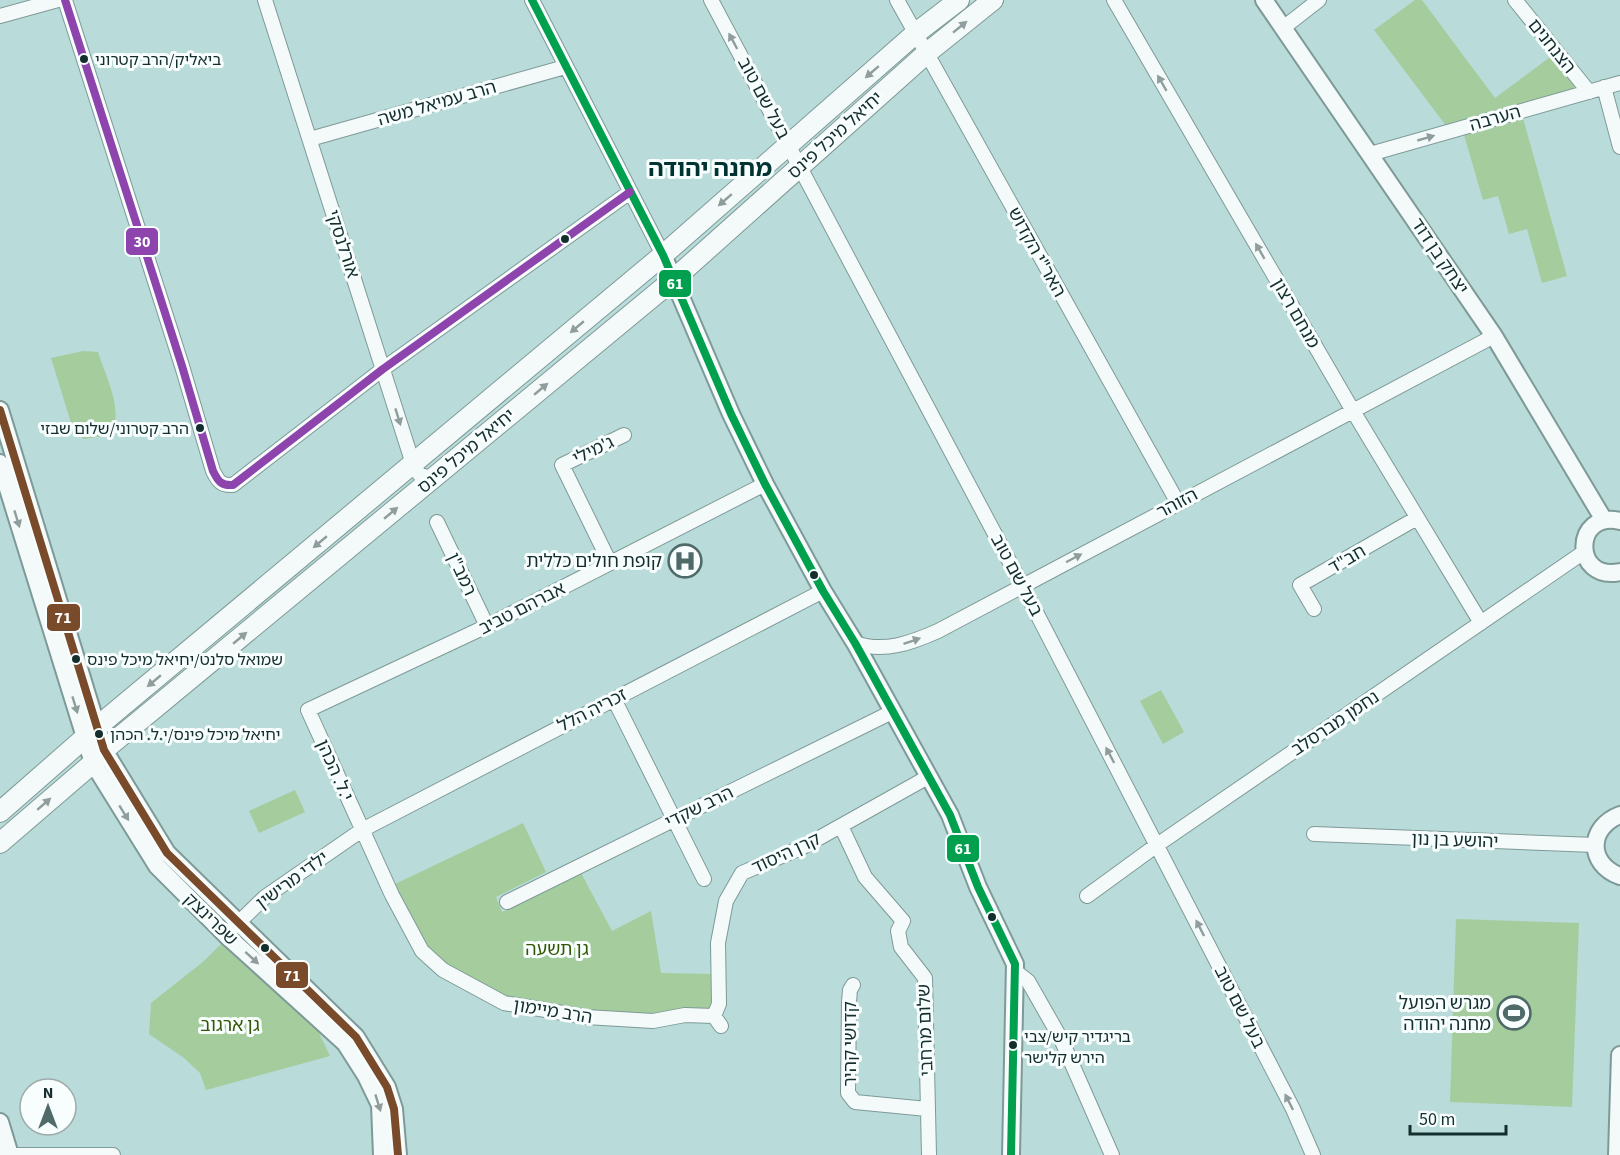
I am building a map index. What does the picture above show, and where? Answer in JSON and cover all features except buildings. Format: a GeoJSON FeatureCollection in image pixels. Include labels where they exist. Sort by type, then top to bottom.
{"type":"FeatureCollection","features":[{"type":"Feature","properties":{"kind":"main road"},"geometry":{"type":"LineString","coordinates":[[916,33],[959,0]]}},
{"type":"Feature","properties":{"kind":"main road"},"geometry":{"type":"LineString","coordinates":[[927,53],[993,0]]}},
{"type":"Feature","properties":{"kind":"main road","name":"יחיאל מיכל פינס"},"geometry":{"type":"LineString","coordinates":[[0,812],[91,733],[663,255],[916,33]]}},
{"type":"Feature","properties":{"kind":"main road","name":"יחיאל מיכל פינס"},"geometry":{"type":"LineString","coordinates":[[0,843],[99,757],[431,479],[674,279],[927,53]]}},
{"type":"Feature","properties":{"kind":"street"},"geometry":{"type":"LineString","coordinates":[[0,16],[58,0]]}},
{"type":"Feature","properties":{"kind":"street"},"geometry":{"type":"LineString","coordinates":[[65,0],[182,366],[213,471],[218,481],[225,486],[233,485],[383,369],[630,192]]}},
{"type":"Feature","properties":{"kind":"street","name":"אורלנסקי"},"geometry":{"type":"LineString","coordinates":[[266,0],[413,464]]}},
{"type":"Feature","properties":{"kind":"street"},"geometry":{"type":"LineString","coordinates":[[532,0],[663,255],[731,414],[765,484],[950,814],[978,887],[1015,967],[1028,981],[1061,1039],[1112,1155]]}},
{"type":"Feature","properties":{"kind":"street","name":"בעל שם טוב"},"geometry":{"type":"LineString","coordinates":[[711,0],[1022,585],[1293,1109],[1313,1155]]}},
{"type":"Feature","properties":{"kind":"street","name":"האר\"י הקדוש"},"geometry":{"type":"LineString","coordinates":[[897,0],[1178,503]]}},
{"type":"Feature","properties":{"kind":"street","name":"מנחם רצון"},"geometry":{"type":"LineString","coordinates":[[1114,0],[1353,411],[1481,623]]}},
{"type":"Feature","properties":{"kind":"street","name":"יצחק בן דוד"},"geometry":{"type":"LineString","coordinates":[[1264,0],[1494,336],[1612,521]]}},
{"type":"Feature","properties":{"kind":"street"},"geometry":{"type":"LineString","coordinates":[[1283,28],[1319,0]]}},
{"type":"Feature","properties":{"kind":"street","name":"הצנחנים"},"geometry":{"type":"LineString","coordinates":[[1515,0],[1589,92]]}},
{"type":"Feature","properties":{"kind":"street","name":"הרב עמיאל משה"},"geometry":{"type":"LineString","coordinates":[[310,139],[565,66]]}},
{"type":"Feature","properties":{"kind":"street","name":"הערבה"},"geometry":{"type":"LineString","coordinates":[[1370,154],[1620,83]]}},
{"type":"Feature","properties":{"kind":"street"},"geometry":{"type":"LineString","coordinates":[[1604,87],[1620,147]]}},
{"type":"Feature","properties":{"kind":"street","name":"הזוהר"},"geometry":{"type":"LineString","coordinates":[[855,643],[868,648],[908,644],[938,631],[1494,336]]}},
{"type":"Feature","properties":{"kind":"street"},"geometry":{"type":"LineString","coordinates":[[0,410],[91,733]]}},
{"type":"Feature","properties":{"kind":"street","name":"ג'מילי"},"geometry":{"type":"LineString","coordinates":[[610,563],[562,465],[624,435]]}},
{"type":"Feature","properties":{"kind":"street"},"geometry":{"type":"LineString","coordinates":[[0,463],[99,757]]}},
{"type":"Feature","properties":{"kind":"street"},"geometry":{"type":"LineString","coordinates":[[413,464],[419,474],[431,479]]}},
{"type":"Feature","properties":{"kind":"street","name":"אברהם טביב"},"geometry":{"type":"LineString","coordinates":[[308,710],[487,626],[765,484]]}},
{"type":"Feature","properties":{"kind":"street","name":"חב\"ד"},"geometry":{"type":"LineString","coordinates":[[1314,609],[1300,585],[1417,518]]}},
{"type":"Feature","properties":{"kind":"street"},"geometry":{"type":"LineString","coordinates":[[1612,521],[1596,524],[1589,530],[1585,539],[1584,552],[1594,568],[1603,572],[1620,572],[1620,584]]}},
{"type":"Feature","properties":{"kind":"street","name":"רמב\"ן"},"geometry":{"type":"LineString","coordinates":[[437,522],[487,626]]}},
{"type":"Feature","properties":{"kind":"street","name":"נחמן מברסלב"},"geometry":{"type":"LineString","coordinates":[[1087,896],[1157,845],[1584,552]]}},
{"type":"Feature","properties":{"kind":"street","name":"זכריה הלל"},"geometry":{"type":"LineString","coordinates":[[362,830],[823,591]]}},
{"type":"Feature","properties":{"kind":"street"},"geometry":{"type":"LineString","coordinates":[[614,699],[704,879]]}},
{"type":"Feature","properties":{"kind":"street","name":"י.ל. הכהן"},"geometry":{"type":"LineString","coordinates":[[308,710],[362,830]]}},
{"type":"Feature","properties":{"kind":"street","name":"הרב שקדי"},"geometry":{"type":"LineString","coordinates":[[507,902],[892,712]]}},
{"type":"Feature","properties":{"kind":"street","name":"שפרינצק"},"geometry":{"type":"LineString","coordinates":[[99,757],[108,787],[157,866],[226,935],[345,1043],[381,1105],[381,1155]]}},
{"type":"Feature","properties":{"kind":"street","name":"שפרינצק"},"geometry":{"type":"LineString","coordinates":[[99,757],[167,853],[356,1038],[387,1087],[394,1109],[398,1155]]}},
{"type":"Feature","properties":{"kind":"street","name":"קרן היסוד"},"geometry":{"type":"LineString","coordinates":[[717,1021],[718,943],[726,901],[742,873],[803,847],[928,777]]}},
{"type":"Feature","properties":{"kind":"street"},"geometry":{"type":"LineString","coordinates":[[69,783],[81,779],[98,778],[108,787]]}},
{"type":"Feature","properties":{"kind":"street"},"geometry":{"type":"LineString","coordinates":[[1620,815],[1602,825],[1595,845],[1601,864],[1608,871],[1620,876]]}},
{"type":"Feature","properties":{"kind":"street","name":"שלום מרחבי"},"geometry":{"type":"LineString","coordinates":[[840,826],[865,877],[903,921],[898,931],[901,947],[925,978],[929,1155]]}},
{"type":"Feature","properties":{"kind":"street","name":"ילדי מרישין"},"geometry":{"type":"LineString","coordinates":[[226,935],[265,897],[362,830]]}},
{"type":"Feature","properties":{"kind":"street","name":"הרב מיימון"},"geometry":{"type":"LineString","coordinates":[[362,830],[392,895],[422,951],[443,970],[504,1003],[586,1017],[653,1021],[685,1015],[717,1021]]}},
{"type":"Feature","properties":{"kind":"street","name":"יהושע בן נון"},"geometry":{"type":"LineString","coordinates":[[1314,834],[1595,845]]}},
{"type":"Feature","properties":{"kind":"street"},"geometry":{"type":"LineString","coordinates":[[1011,1155],[1015,967]]}},
{"type":"Feature","properties":{"kind":"street","name":"קדושי קהיר"},"geometry":{"type":"LineString","coordinates":[[853,985],[849,1002],[848,1093],[855,1102],[927,1109]]}},
{"type":"Feature","properties":{"kind":"street"},"geometry":{"type":"LineString","coordinates":[[1617,1155],[1620,1055]]}},
{"type":"Feature","properties":{"kind":"street"},"geometry":{"type":"LineString","coordinates":[[0,1122],[8,1154],[113,1155]]}},
{"type":"Feature","properties":{"kind":"green space"},"geometry":{"type":"Polygon","coordinates":[[[1415,0],[1422,0],[1495,98],[1557,52],[1589,92],[1521,111],[1567,276],[1542,283],[1527,229],[1509,234],[1498,196],[1483,200],[1462,128],[1450,131],[1374,30],[1415,0]]]}},
{"type":"Feature","properties":{"kind":"green space"},"geometry":{"type":"Polygon","coordinates":[[[83,351],[98,352],[109,383],[116,415],[111,435],[83,439],[72,426],[51,358],[83,351]]]}},
{"type":"Feature","properties":{"kind":"green space"},"geometry":{"type":"Polygon","coordinates":[[[1161,690],[1184,732],[1163,744],[1140,701],[1161,690]]]}},
{"type":"Feature","properties":{"kind":"green space"},"geometry":{"type":"Polygon","coordinates":[[[295,790],[305,812],[259,833],[249,811],[295,790]]]}},
{"type":"Feature","properties":{"kind":"green space","name":"גן תשעה"},"geometry":{"type":"Polygon","coordinates":[[[523,823],[546,872],[496,897],[502,912],[581,873],[612,931],[651,911],[661,973],[713,974],[715,1003],[712,1010],[654,1016],[589,1013],[505,998],[445,965],[429,949],[395,884],[523,823]]]}},
{"type":"Feature","properties":{"kind":"green space","name":"מגרש הפועל מחנה יהודה"},"geometry":{"type":"Polygon","coordinates":[[[1456,919],[1579,923],[1572,1107],[1450,1102],[1456,919]]]}},
{"type":"Feature","properties":{"kind":"green space","name":"גן ארגוב"},"geometry":{"type":"Polygon","coordinates":[[[223,942],[318,1031],[330,1056],[206,1090],[200,1073],[184,1058],[149,1034],[151,1003],[204,961],[223,942]]]}},
{"type":"Feature","properties":{"kind":"transit line","name":"30"},"geometry":{"type":"LineString","coordinates":[[65,0],[182,366],[213,471],[223,484],[233,485],[383,369],[630,192]]}},
{"type":"Feature","properties":{"kind":"transit line","name":"61"},"geometry":{"type":"LineString","coordinates":[[532,0],[663,255],[731,414],[765,484],[950,815],[978,887],[1015,964],[1011,1155]]}},
{"type":"Feature","properties":{"kind":"transit line","name":"71"},"geometry":{"type":"LineString","coordinates":[[0,410],[104,750],[167,853],[356,1037],[387,1087],[394,1109],[398,1155]]}},
{"type":"Feature","properties":{"kind":"place","name":"ביאליק/הרב קטרוני"},"geometry":{"type":"Point","coordinates":[84,59]}},
{"type":"Feature","properties":{"kind":"place","name":"הרב קטרוני/שלום שבזי"},"geometry":{"type":"Point","coordinates":[200,428]}},
{"type":"Feature","properties":{"kind":"place","name":"קופת חולים כללית"},"geometry":{"type":"Point","coordinates":[685,561]}},
{"type":"Feature","properties":{"kind":"place","name":"שמואל סלנט/יחיאל מיכל פינס"},"geometry":{"type":"Point","coordinates":[76,659]}},
{"type":"Feature","properties":{"kind":"place","name":"יחיאל מיכל פינס/י.ל. הכהן"},"geometry":{"type":"Point","coordinates":[99,734]}},
{"type":"Feature","properties":{"kind":"place","name":"מגרש הפועל מחנה יהודה"},"geometry":{"type":"Point","coordinates":[1514,1013]}},
{"type":"Feature","properties":{"kind":"place","name":"בריגדיר קיש/צבי הירש קלישר"},"geometry":{"type":"Point","coordinates":[1013,1045]}},
{"type":"Feature","properties":{"kind":"district","name":"מחנה יהודה"},"geometry":{"type":"Point","coordinates":[710,168]}}]}
